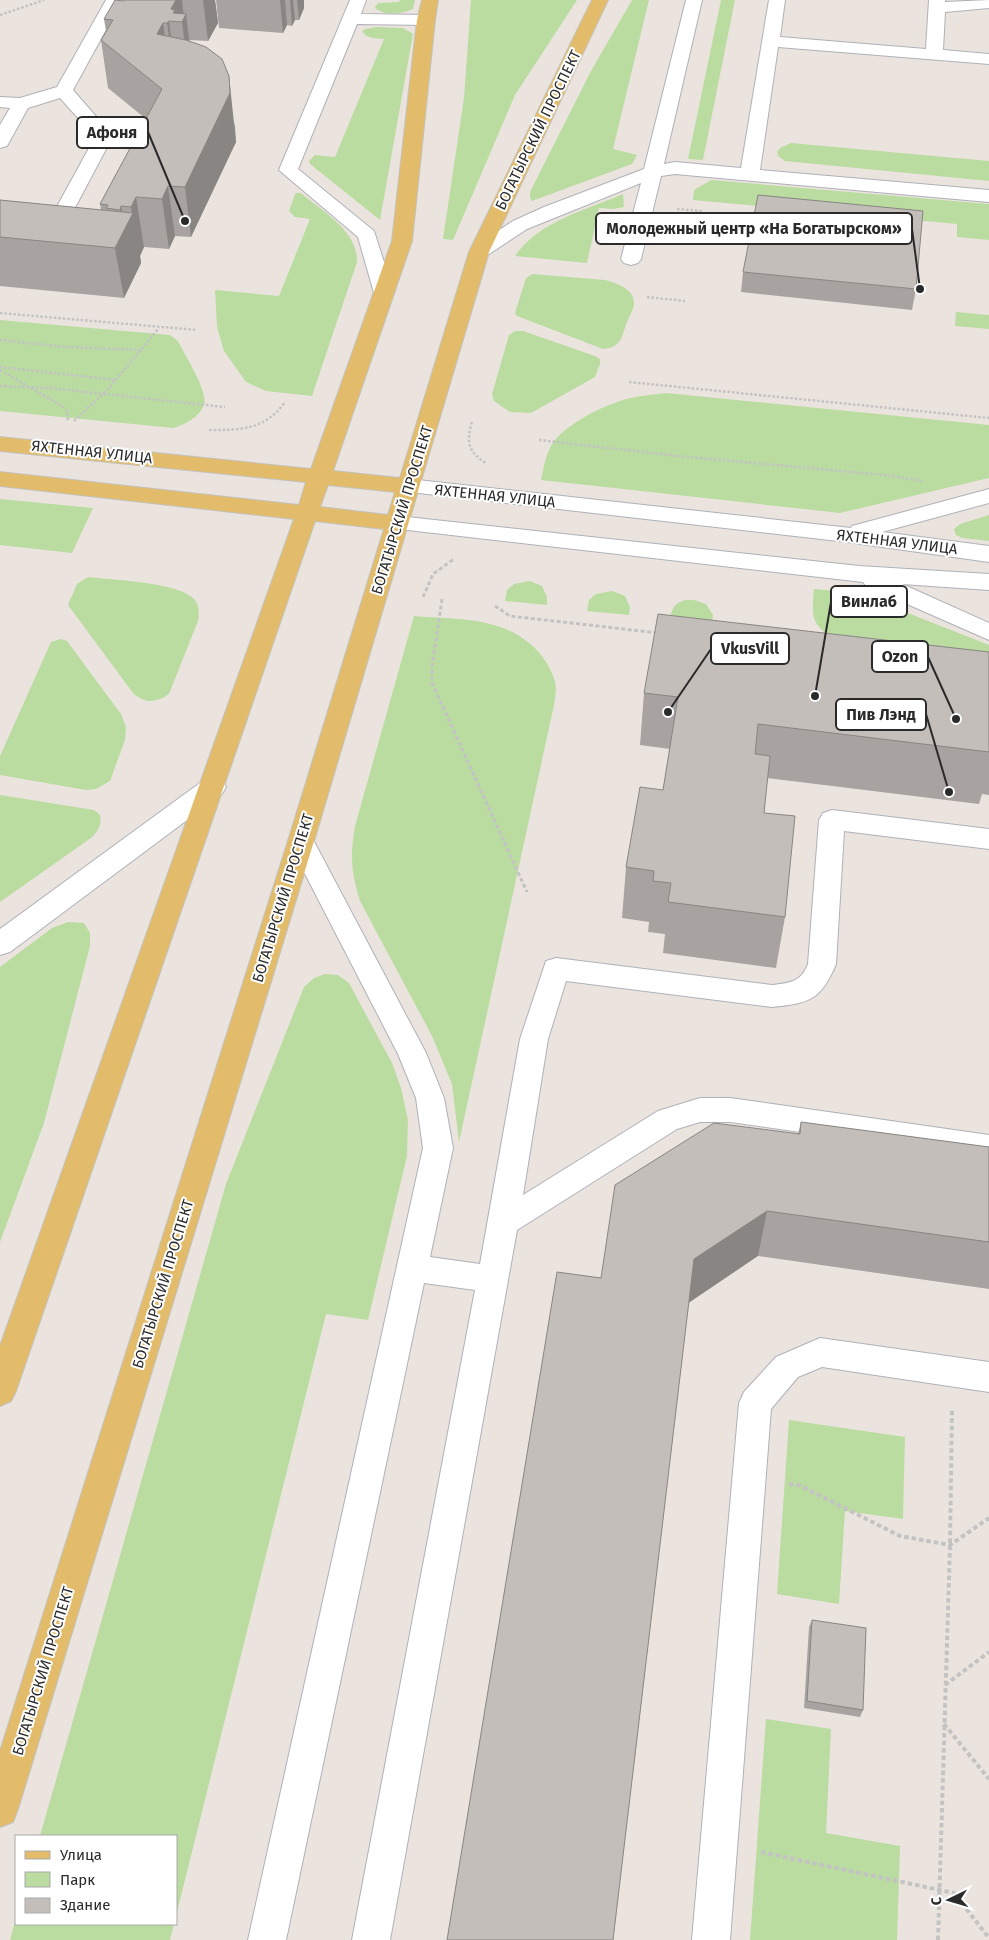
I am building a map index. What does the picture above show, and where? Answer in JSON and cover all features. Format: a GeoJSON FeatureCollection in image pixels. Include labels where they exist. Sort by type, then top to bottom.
{"type":"FeatureCollection","features":[{"type":"Feature","properties":{"kind":"main road"},"geometry":{"type":"LineString","coordinates":[[0,1391],[213,787],[402,241],[426,20],[430,0]]}},
{"type":"Feature","properties":{"kind":"main road","name":"БОГАТЫРСКИЙ ПРОСПЕКТ"},"geometry":{"type":"LineString","coordinates":[[0,1809],[301,841],[479,252],[600,0]]}},
{"type":"Feature","properties":{"kind":"main road","name":"ЯХТЕННАЯ УЛИЦА"},"geometry":{"type":"LineString","coordinates":[[0,444],[409,486]]}},
{"type":"Feature","properties":{"kind":"main road","name":"ЯХТЕННАЯ УЛИЦА"},"geometry":{"type":"LineString","coordinates":[[0,479],[398,523]]}},
{"type":"Feature","properties":{"kind":"street"},"geometry":{"type":"LineString","coordinates":[[0,102],[21,104],[64,91],[112,3],[117,0]]}},
{"type":"Feature","properties":{"kind":"street"},"geometry":{"type":"LineString","coordinates":[[358,0],[288,170],[367,235],[384,293]]}},
{"type":"Feature","properties":{"kind":"street"},"geometry":{"type":"LineString","coordinates":[[631,259],[694,0]]}},
{"type":"Feature","properties":{"kind":"street"},"geometry":{"type":"LineString","coordinates":[[750,174],[777,0]]}},
{"type":"Feature","properties":{"kind":"street"},"geometry":{"type":"LineString","coordinates":[[934,54],[937,3],[989,3]]}},
{"type":"Feature","properties":{"kind":"street"},"geometry":{"type":"LineString","coordinates":[[350,19],[426,20]]}},
{"type":"Feature","properties":{"kind":"street"},"geometry":{"type":"LineString","coordinates":[[771,41],[989,59]]}},
{"type":"Feature","properties":{"kind":"street"},"geometry":{"type":"LineString","coordinates":[[0,224],[54,230],[104,136],[64,91]]}},
{"type":"Feature","properties":{"kind":"street"},"geometry":{"type":"LineString","coordinates":[[0,142],[21,104]]}},
{"type":"Feature","properties":{"kind":"street"},"geometry":{"type":"LineString","coordinates":[[479,252],[520,225],[551,210],[653,172],[675,168],[989,196]]}},
{"type":"Feature","properties":{"kind":"street","name":"ЯХТЕННАЯ УЛИЦА"},"geometry":{"type":"LineString","coordinates":[[409,486],[847,535],[989,554]]}},
{"type":"Feature","properties":{"kind":"street"},"geometry":{"type":"LineString","coordinates":[[847,535],[989,496]]}},
{"type":"Feature","properties":{"kind":"street","name":"ЯХТЕННАЯ УЛИЦА"},"geometry":{"type":"LineString","coordinates":[[398,523],[859,574],[989,582]]}},
{"type":"Feature","properties":{"kind":"street"},"geometry":{"type":"LineString","coordinates":[[859,574],[989,632]]}},
{"type":"Feature","properties":{"kind":"street"},"geometry":{"type":"LineString","coordinates":[[0,944],[213,787]]}},
{"type":"Feature","properties":{"kind":"street"},"geometry":{"type":"LineString","coordinates":[[371,1940],[493,1279],[534,1039],[556,969],[772,996],[797,994],[815,982],[822,964],[832,820],[989,839]]}},
{"type":"Feature","properties":{"kind":"street"},"geometry":{"type":"LineString","coordinates":[[267,1940],[438,1148],[430,1098],[412,1053],[301,841]]}},
{"type":"Feature","properties":{"kind":"street"},"geometry":{"type":"LineString","coordinates":[[503,1223],[668,1120],[700,1110],[730,1110],[989,1147]]}},
{"type":"Feature","properties":{"kind":"street"},"geometry":{"type":"LineString","coordinates":[[413,1268],[493,1279]]}},
{"type":"Feature","properties":{"kind":"street"},"geometry":{"type":"LineString","coordinates":[[711,1940],[755,1403],[787,1367],[820,1352],[989,1377]]}},
{"type":"Feature","properties":{"kind":"path"},"geometry":{"type":"LineString","coordinates":[[0,15],[44,0]]}},
{"type":"Feature","properties":{"kind":"path"},"geometry":{"type":"LineString","coordinates":[[675,208],[702,211]]}},
{"type":"Feature","properties":{"kind":"path"},"geometry":{"type":"LineString","coordinates":[[647,297],[685,301]]}},
{"type":"Feature","properties":{"kind":"path"},"geometry":{"type":"LineString","coordinates":[[0,314],[197,330]]}},
{"type":"Feature","properties":{"kind":"path"},"geometry":{"type":"LineString","coordinates":[[0,369],[62,406],[67,411],[69,425],[103,394],[160,327]]}},
{"type":"Feature","properties":{"kind":"path"},"geometry":{"type":"LineString","coordinates":[[0,340],[59,346],[141,350]]}},
{"type":"Feature","properties":{"kind":"path"},"geometry":{"type":"LineString","coordinates":[[0,369],[30,370],[96,379],[116,379]]}},
{"type":"Feature","properties":{"kind":"path"},"geometry":{"type":"LineString","coordinates":[[629,382],[989,418]]}},
{"type":"Feature","properties":{"kind":"path"},"geometry":{"type":"LineString","coordinates":[[0,386],[26,386],[225,406]]}},
{"type":"Feature","properties":{"kind":"path"},"geometry":{"type":"LineString","coordinates":[[209,430],[254,428],[275,416],[285,402]]}},
{"type":"Feature","properties":{"kind":"path"},"geometry":{"type":"LineString","coordinates":[[472,422],[466,440],[468,448],[474,456],[491,465]]}},
{"type":"Feature","properties":{"kind":"path"},"geometry":{"type":"LineString","coordinates":[[539,440],[594,448],[900,477],[927,482]]}},
{"type":"Feature","properties":{"kind":"path"},"geometry":{"type":"LineString","coordinates":[[423,597],[429,578],[440,566],[462,558]]}},
{"type":"Feature","properties":{"kind":"path"},"geometry":{"type":"LineString","coordinates":[[442,599],[432,666],[432,683],[527,892]]}},
{"type":"Feature","properties":{"kind":"path"},"geometry":{"type":"LineString","coordinates":[[495,606],[510,616],[668,634]]}},
{"type":"Feature","properties":{"kind":"path"},"geometry":{"type":"LineString","coordinates":[[938,1940],[950,1545],[953,1372]]}},
{"type":"Feature","properties":{"kind":"path"},"geometry":{"type":"LineString","coordinates":[[749,1478],[799,1485],[900,1536],[950,1545],[989,1518]]}},
{"type":"Feature","properties":{"kind":"path"},"geometry":{"type":"LineString","coordinates":[[945,1685],[989,1652]]}},
{"type":"Feature","properties":{"kind":"path"},"geometry":{"type":"LineString","coordinates":[[944,1724],[989,1780]]}},
{"type":"Feature","properties":{"kind":"path"},"geometry":{"type":"LineString","coordinates":[[719,1844],[954,1893],[989,1938]]}},
{"type":"Feature","properties":{"kind":"green space"},"geometry":{"type":"Polygon","coordinates":[[[400,0],[415,0],[413,9],[399,13],[384,13],[375,7],[378,3],[399,2],[400,0]]]}},
{"type":"Feature","properties":{"kind":"green space"},"geometry":{"type":"Polygon","coordinates":[[[471,0],[577,0],[515,95],[453,240],[443,239],[464,98],[471,0]]]}},
{"type":"Feature","properties":{"kind":"green space"},"geometry":{"type":"Polygon","coordinates":[[[632,0],[649,0],[613,149],[637,155],[632,164],[532,201],[530,192],[591,71],[632,0]]]}},
{"type":"Feature","properties":{"kind":"green space"},"geometry":{"type":"Polygon","coordinates":[[[721,0],[735,0],[703,160],[688,159],[721,0]]]}},
{"type":"Feature","properties":{"kind":"green space"},"geometry":{"type":"Polygon","coordinates":[[[377,27],[403,28],[413,34],[380,220],[310,164],[309,161],[315,155],[335,157],[384,39],[369,37],[362,31],[377,27]]]}},
{"type":"Feature","properties":{"kind":"green space"},"geometry":{"type":"Polygon","coordinates":[[[791,143],[989,161],[989,181],[785,161],[778,156],[777,152],[780,148],[791,143]]]}},
{"type":"Feature","properties":{"kind":"green space"},"geometry":{"type":"Polygon","coordinates":[[[711,180],[989,204],[989,240],[957,237],[957,224],[693,200],[694,190],[711,180]]]}},
{"type":"Feature","properties":{"kind":"green space"},"geometry":{"type":"Polygon","coordinates":[[[297,193],[301,193],[319,207],[345,231],[356,251],[357,262],[312,396],[266,391],[246,382],[224,351],[217,327],[215,290],[279,296],[310,219],[295,217],[289,211],[297,193]]]}},
{"type":"Feature","properties":{"kind":"green space"},"geometry":{"type":"Polygon","coordinates":[[[623,194],[624,207],[613,209],[599,208],[587,263],[515,256],[525,244],[550,225],[579,211],[623,194]]]}},
{"type":"Feature","properties":{"kind":"green space"},"geometry":{"type":"Polygon","coordinates":[[[532,274],[605,280],[619,285],[628,291],[633,299],[634,306],[620,341],[614,346],[603,349],[517,316],[515,313],[526,278],[532,274]]]}},
{"type":"Feature","properties":{"kind":"green space"},"geometry":{"type":"Polygon","coordinates":[[[956,312],[989,315],[989,329],[955,326],[956,312]]]}},
{"type":"Feature","properties":{"kind":"green space"},"geometry":{"type":"Polygon","coordinates":[[[0,320],[170,335],[178,341],[200,382],[205,399],[204,405],[196,416],[174,428],[0,411],[0,320]]]}},
{"type":"Feature","properties":{"kind":"green space"},"geometry":{"type":"Polygon","coordinates":[[[515,331],[523,331],[595,356],[600,359],[600,364],[595,377],[531,413],[510,412],[494,401],[492,394],[509,335],[515,331]]]}},
{"type":"Feature","properties":{"kind":"green space"},"geometry":{"type":"Polygon","coordinates":[[[666,393],[989,425],[989,478],[840,513],[541,480],[545,461],[554,442],[561,434],[580,420],[620,401],[666,393]]]}},
{"type":"Feature","properties":{"kind":"green space"},"geometry":{"type":"Polygon","coordinates":[[[0,499],[93,508],[72,553],[0,545],[0,499]]]}},
{"type":"Feature","properties":{"kind":"green space"},"geometry":{"type":"Polygon","coordinates":[[[989,515],[989,541],[962,538],[956,535],[954,529],[960,524],[989,515]]]}},
{"type":"Feature","properties":{"kind":"green space"},"geometry":{"type":"Polygon","coordinates":[[[88,577],[160,585],[186,593],[194,599],[199,610],[198,621],[169,694],[155,701],[146,701],[137,697],[68,605],[77,584],[88,577]]]}},
{"type":"Feature","properties":{"kind":"green space"},"geometry":{"type":"Polygon","coordinates":[[[530,581],[542,586],[547,597],[547,605],[505,601],[507,590],[514,584],[530,581]]]}},
{"type":"Feature","properties":{"kind":"green space"},"geometry":{"type":"Polygon","coordinates":[[[814,589],[857,593],[989,645],[989,660],[832,638],[820,627],[814,617],[814,589]]]}},
{"type":"Feature","properties":{"kind":"green space"},"geometry":{"type":"Polygon","coordinates":[[[612,591],[625,596],[630,607],[629,615],[587,611],[589,600],[596,594],[612,591]]]}},
{"type":"Feature","properties":{"kind":"green space"},"geometry":{"type":"Polygon","coordinates":[[[686,600],[694,600],[706,604],[713,615],[712,623],[670,620],[674,607],[686,600]]]}},
{"type":"Feature","properties":{"kind":"green space"},"geometry":{"type":"Polygon","coordinates":[[[414,616],[472,620],[501,627],[512,632],[531,644],[539,652],[551,671],[556,688],[554,705],[459,1142],[452,1084],[432,1036],[360,901],[352,864],[355,826],[414,616]]]}},
{"type":"Feature","properties":{"kind":"green space"},"geometry":{"type":"Polygon","coordinates":[[[61,639],[67,641],[121,714],[126,727],[125,740],[110,781],[96,789],[86,790],[0,775],[0,756],[51,642],[61,639]]]}},
{"type":"Feature","properties":{"kind":"green space"},"geometry":{"type":"Polygon","coordinates":[[[0,795],[94,810],[100,815],[100,822],[99,828],[91,838],[0,902],[0,795]]]}},
{"type":"Feature","properties":{"kind":"green space"},"geometry":{"type":"Polygon","coordinates":[[[68,922],[84,923],[90,933],[90,946],[44,1123],[0,1242],[0,967],[52,928],[68,922]]]}},
{"type":"Feature","properties":{"kind":"green space"},"geometry":{"type":"Polygon","coordinates":[[[325,974],[338,975],[349,983],[392,1063],[401,1088],[408,1120],[407,1156],[368,1320],[326,1314],[178,1908],[178,1835],[40,1835],[226,1184],[304,987],[314,978],[325,974]]]}},
{"type":"Feature","properties":{"kind":"green space"},"geometry":{"type":"Polygon","coordinates":[[[789,1420],[905,1437],[903,1519],[845,1511],[839,1604],[777,1594],[789,1420]]]}},
{"type":"Feature","properties":{"kind":"green space"},"geometry":{"type":"Polygon","coordinates":[[[766,1719],[831,1729],[826,1833],[900,1846],[897,1940],[750,1940],[766,1719]]]}},
{"type":"Feature","properties":{"kind":"green space"},"geometry":{"type":"Polygon","coordinates":[[[15,1922],[15,1925],[174,1925],[170,1940],[10,1940],[15,1922]]]}},
{"type":"Feature","properties":{"kind":"building"},"geometry":{"type":"Polygon","coordinates":[[[115,0],[176,0],[171,9],[175,10],[173,13],[186,14],[182,22],[169,21],[163,23],[157,34],[186,40],[206,47],[222,59],[229,76],[230,93],[185,187],[168,186],[162,199],[136,197],[131,207],[121,206],[120,210],[106,208],[108,205],[100,204],[162,89],[101,40],[113,20],[104,19],[115,0]]]}},
{"type":"Feature","properties":{"kind":"building"},"geometry":{"type":"Polygon","coordinates":[[[758,195],[923,211],[916,289],[743,272],[758,195]]]}},
{"type":"Feature","properties":{"kind":"building"},"geometry":{"type":"Polygon","coordinates":[[[0,200],[133,213],[115,248],[0,237],[0,200]]]}},
{"type":"Feature","properties":{"kind":"building"},"geometry":{"type":"Polygon","coordinates":[[[658,614],[989,652],[989,752],[758,724],[755,754],[770,756],[764,813],[795,816],[785,917],[668,902],[671,883],[653,881],[654,871],[626,867],[640,787],[663,790],[678,697],[644,693],[658,614]]]}},
{"type":"Feature","properties":{"kind":"building"},"geometry":{"type":"Polygon","coordinates":[[[801,1122],[989,1147],[989,1242],[767,1211],[694,1259],[613,1940],[447,1940],[557,1272],[601,1278],[615,1185],[714,1123],[800,1134],[801,1122]]]}},
{"type":"Feature","properties":{"kind":"building"},"geometry":{"type":"Polygon","coordinates":[[[812,1620],[866,1628],[863,1710],[807,1701],[812,1620]]]}},
{"type":"Feature","properties":{"kind":"place","name":"Афоня"},"geometry":{"type":"Point","coordinates":[185,221]}},
{"type":"Feature","properties":{"kind":"place","name":"Молодежный центр «На Богатырском»"},"geometry":{"type":"Point","coordinates":[920,289]}},
{"type":"Feature","properties":{"kind":"place","name":"Винлаб"},"geometry":{"type":"Point","coordinates":[815,696]}},
{"type":"Feature","properties":{"kind":"place","name":"VkusVill"},"geometry":{"type":"Point","coordinates":[668,712]}},
{"type":"Feature","properties":{"kind":"place","name":"Ozon"},"geometry":{"type":"Point","coordinates":[956,719]}},
{"type":"Feature","properties":{"kind":"place","name":"Пив Лэнд"},"geometry":{"type":"Point","coordinates":[949,792]}}]}
